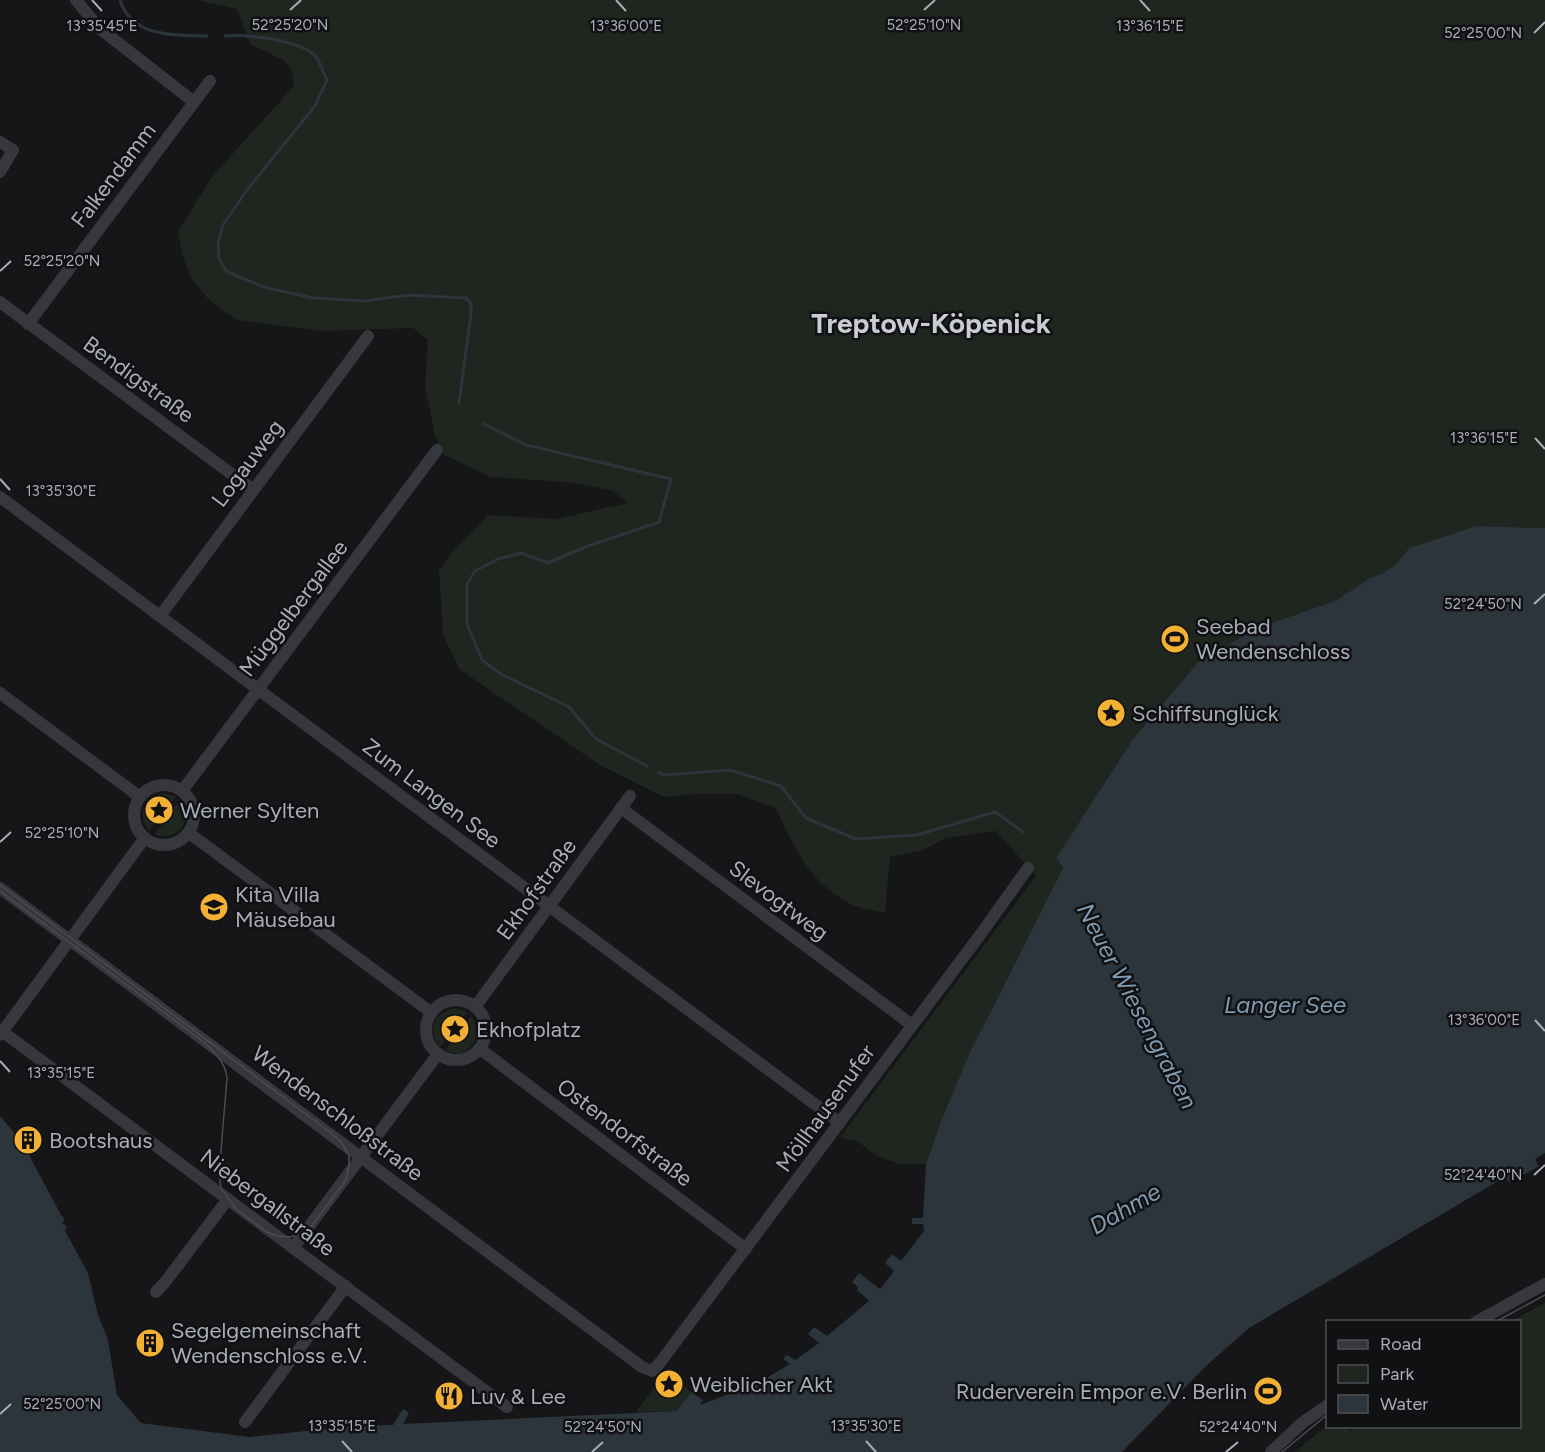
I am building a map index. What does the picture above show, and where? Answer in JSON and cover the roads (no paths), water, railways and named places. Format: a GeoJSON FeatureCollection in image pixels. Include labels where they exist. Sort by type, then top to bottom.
{"type":"FeatureCollection","features":[{"type":"Feature","properties":{"kind":"street"},"geometry":{"type":"LineString","coordinates":[[76,0],[99,28],[194,102]]}},
{"type":"Feature","properties":{"kind":"street","name":"Falkendamm"},"geometry":{"type":"LineString","coordinates":[[28,324],[210,81]]}},
{"type":"Feature","properties":{"kind":"street"},"geometry":{"type":"LineString","coordinates":[[0,142],[13,150],[0,172]]}},
{"type":"Feature","properties":{"kind":"street","name":"Bendigstraße"},"geometry":{"type":"LineString","coordinates":[[0,302],[253,490]]}},
{"type":"Feature","properties":{"kind":"street","name":"Logauweg"},"geometry":{"type":"LineString","coordinates":[[160,616],[368,336]]}},
{"type":"Feature","properties":{"kind":"street","name":"Müggelbergallee"},"geometry":{"type":"LineString","coordinates":[[182,791],[437,450]]}},
{"type":"Feature","properties":{"kind":"street","name":"Zum Langen See"},"geometry":{"type":"LineString","coordinates":[[0,497],[840,1123]]}},
{"type":"Feature","properties":{"kind":"street"},"geometry":{"type":"LineString","coordinates":[[0,693],[140,796]]}},
{"type":"Feature","properties":{"kind":"street"},"geometry":{"type":"LineString","coordinates":[[160,785],[175,787],[182,791],[194,807],[194,820],[189,833],[184,839],[168,846],[144,839],[135,823],[134,814],[140,796],[152,787],[160,785]]}},
{"type":"Feature","properties":{"kind":"street","name":"Ekhofstraße"},"geometry":{"type":"LineString","coordinates":[[475,1007],[630,796]]}},
{"type":"Feature","properties":{"kind":"street","name":"Slevogtweg"},"geometry":{"type":"LineString","coordinates":[[621,808],[912,1025]]}},
{"type":"Feature","properties":{"kind":"street"},"geometry":{"type":"LineString","coordinates":[[189,833],[432,1013]]}},
{"type":"Feature","properties":{"kind":"street"},"geometry":{"type":"LineString","coordinates":[[1,1033],[144,839]]}},
{"type":"Feature","properties":{"kind":"street","name":"Möllhausenufer"},"geometry":{"type":"LineString","coordinates":[[652,1371],[746,1249],[1029,868]]}},
{"type":"Feature","properties":{"kind":"street","name":"Wendenschloßstraße"},"geometry":{"type":"LineString","coordinates":[[0,888],[645,1369],[652,1371]]}},
{"type":"Feature","properties":{"kind":"street"},"geometry":{"type":"LineString","coordinates":[[457,1000],[475,1007],[481,1014],[486,1032],[480,1049],[464,1059],[446,1059],[438,1054],[427,1039],[426,1030],[432,1013],[438,1006],[457,1000]]}},
{"type":"Feature","properties":{"kind":"street","name":"Niebergallstraße"},"geometry":{"type":"LineString","coordinates":[[1,1033],[507,1407]]}},
{"type":"Feature","properties":{"kind":"street","name":"Ostendorfstraße"},"geometry":{"type":"LineString","coordinates":[[480,1049],[746,1249]]}},
{"type":"Feature","properties":{"kind":"street"},"geometry":{"type":"LineString","coordinates":[[293,1248],[438,1054]]}},
{"type":"Feature","properties":{"kind":"street"},"geometry":{"type":"LineString","coordinates":[[156,1292],[228,1199]]}},
{"type":"Feature","properties":{"kind":"street"},"geometry":{"type":"LineString","coordinates":[[1480,1320],[1545,1284]]}},
{"type":"Feature","properties":{"kind":"street"},"geometry":{"type":"LineString","coordinates":[[245,1422],[346,1286]]}},
{"type":"Feature","properties":{"kind":"street"},"geometry":{"type":"LineString","coordinates":[[1271,1452],[1302,1423],[1326,1406]]}},
{"type":"Feature","properties":{"kind":"water","name":"Langer See"},"geometry":{"type":"Polygon","coordinates":[[[1476,526],[1545,528],[1545,1153],[1535,1159],[1539,1166],[1510,1183],[1505,1177],[1249,1328],[1205,1367],[1122,1452],[0,1452],[0,1116],[22,1142],[65,1219],[62,1223],[67,1227],[65,1231],[88,1273],[98,1315],[108,1340],[117,1395],[141,1423],[249,1437],[354,1426],[393,1425],[403,1409],[409,1413],[403,1424],[676,1411],[692,1392],[703,1400],[700,1405],[760,1382],[790,1364],[783,1359],[787,1355],[795,1360],[819,1343],[808,1334],[814,1327],[827,1336],[869,1301],[852,1282],[859,1273],[880,1289],[894,1271],[885,1263],[892,1254],[901,1261],[924,1231],[923,1224],[912,1224],[912,1218],[923,1218],[926,1164],[970,1052],[1063,868],[1056,858],[1133,739],[1198,662],[1258,628],[1337,600],[1396,564],[1409,548],[1476,526]]]}},
{"type":"Feature","properties":{"kind":"waterway"},"geometry":{"type":"LineString","coordinates":[[120,0],[134,22],[144,28],[169,34],[207,36]]}},
{"type":"Feature","properties":{"kind":"waterway"},"geometry":{"type":"LineString","coordinates":[[225,36],[260,37],[300,47],[317,58],[327,80],[315,106],[247,190],[223,225],[218,243],[219,259],[227,272],[267,288],[313,298],[363,301],[409,295],[466,298],[471,304],[471,314],[459,403]]}},
{"type":"Feature","properties":{"kind":"waterway"},"geometry":{"type":"LineString","coordinates":[[484,424],[526,445],[671,479],[659,522],[585,547],[548,563],[521,553],[498,559],[475,571],[467,584],[467,624],[482,660],[501,674],[569,707],[596,739],[647,766]]}},
{"type":"Feature","properties":{"kind":"waterway"},"geometry":{"type":"LineString","coordinates":[[658,772],[664,775],[730,770],[781,786],[806,818],[856,839],[917,835],[995,812],[1023,832]]}},
{"type":"Feature","properties":{"kind":"tram line"},"geometry":{"type":"LineString","coordinates":[[0,885],[342,1143],[349,1156],[346,1180],[311,1227],[305,1232],[290,1237],[267,1232],[235,1208],[221,1188],[219,1174],[227,1078],[224,1066],[214,1052],[0,891]]}},
{"type":"Feature","properties":{"kind":"tram line"},"geometry":{"type":"LineString","coordinates":[[1499,1320],[1545,1295]]}},
{"type":"Feature","properties":{"kind":"tram line"},"geometry":{"type":"LineString","coordinates":[[1282,1452],[1326,1416]]}},
{"type":"Feature","properties":{"kind":"place","name":"Seebad Wendenschloss"},"geometry":{"type":"Point","coordinates":[1175,639]}},
{"type":"Feature","properties":{"kind":"place","name":"Schiffsunglück"},"geometry":{"type":"Point","coordinates":[1111,713]}},
{"type":"Feature","properties":{"kind":"place","name":"Werner Sylten"},"geometry":{"type":"Point","coordinates":[159,810]}},
{"type":"Feature","properties":{"kind":"place","name":"Kita Villa Mäusebau"},"geometry":{"type":"Point","coordinates":[214,907]}},
{"type":"Feature","properties":{"kind":"place","name":"Ekhofplatz"},"geometry":{"type":"Point","coordinates":[455,1029]}},
{"type":"Feature","properties":{"kind":"place","name":"Bootshaus"},"geometry":{"type":"Point","coordinates":[28,1140]}},
{"type":"Feature","properties":{"kind":"place","name":"Segelgemeinschaft Wendenschloss e.V."},"geometry":{"type":"Point","coordinates":[150,1343]}},
{"type":"Feature","properties":{"kind":"place","name":"Weiblicher Akt"},"geometry":{"type":"Point","coordinates":[669,1384]}},
{"type":"Feature","properties":{"kind":"place","name":"Ruderverein Empor e.V. Berlin"},"geometry":{"type":"Point","coordinates":[1268,1391]}},
{"type":"Feature","properties":{"kind":"place","name":"Luv & Lee"},"geometry":{"type":"Point","coordinates":[449,1396]}},
{"type":"Feature","properties":{"kind":"district","name":"Treptow-Köpenick"},"geometry":{"type":"Point","coordinates":[931,323]}},
{"type":"Feature","properties":{"kind":"water label","name":"Neuer Wiesengraben"},"geometry":{"type":"Point","coordinates":[1137,1006]}},
{"type":"Feature","properties":{"kind":"water label","name":"Dahme"},"geometry":{"type":"Point","coordinates":[1125,1209]}}]}
